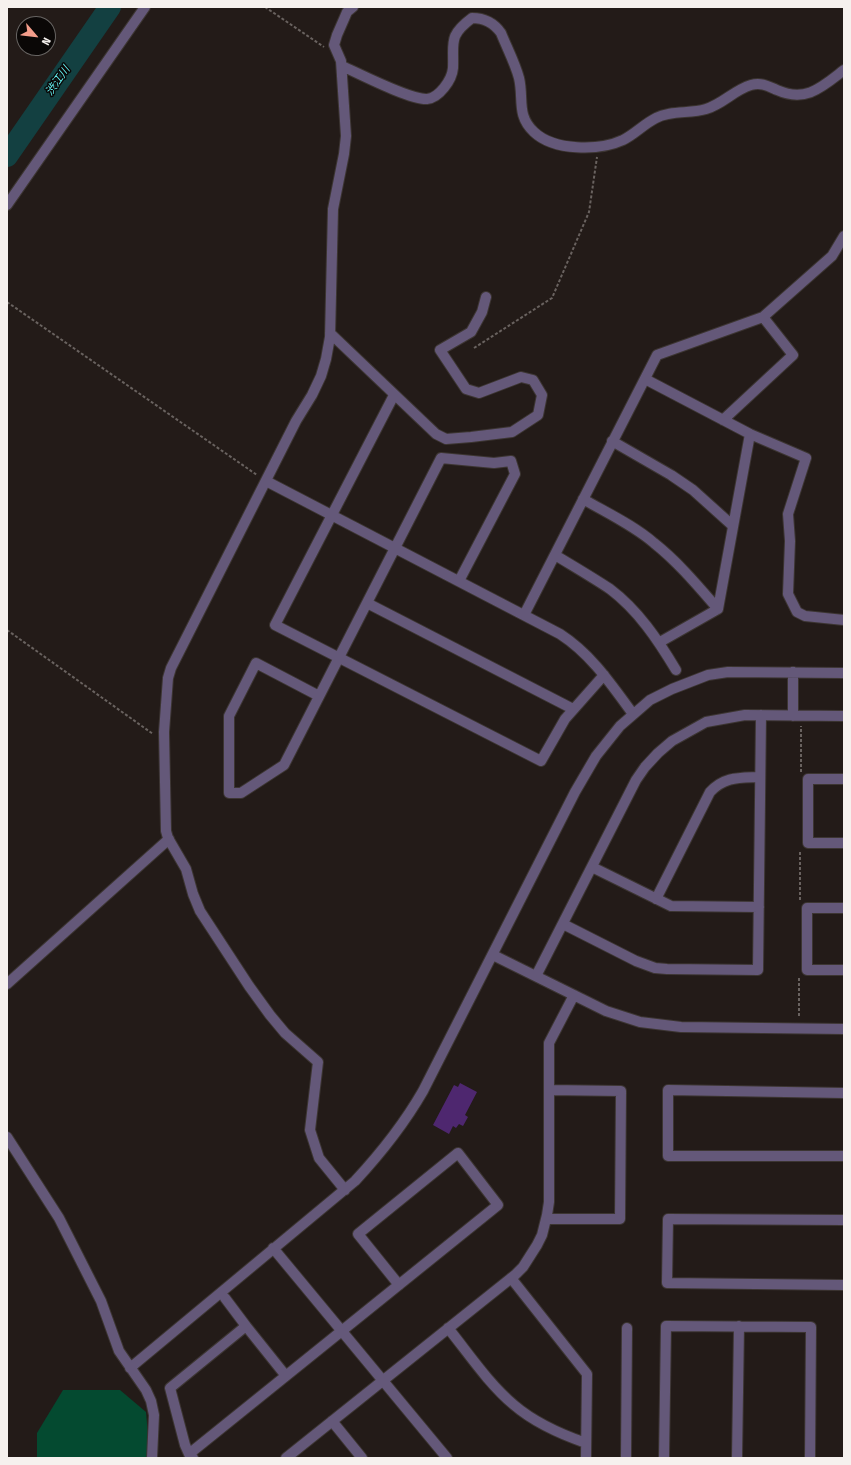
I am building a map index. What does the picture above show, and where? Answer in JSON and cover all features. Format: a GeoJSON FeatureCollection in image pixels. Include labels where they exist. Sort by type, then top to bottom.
{"type":"FeatureCollection","features":[{"type":"Feature","properties":{"kind":"street"},"geometry":{"type":"LineString","coordinates":[[7,205],[144,7]]}},
{"type":"Feature","properties":{"kind":"street"},"geometry":{"type":"LineString","coordinates":[[345,1190],[319,1158],[310,1130],[318,1062],[285,1033],[249,986],[200,911],[193,894],[186,869],[168,839],[166,831],[164,732],[168,678],[171,668],[321,376],[326,359],[330,333],[333,209],[346,136],[342,66],[334,45],[336,35],[347,12],[353,7]]}},
{"type":"Feature","properties":{"kind":"street"},"geometry":{"type":"LineString","coordinates":[[342,66],[406,94],[418,98],[432,97],[449,82],[453,69],[453,42],[458,29],[472,18],[481,18],[497,27],[501,33],[519,77],[523,117],[534,132],[549,141],[566,146],[583,148],[599,146],[622,140],[636,133],[647,123],[657,117],[706,109],[749,85],[762,84],[792,96],[802,95],[814,92],[844,70]]}},
{"type":"Feature","properties":{"kind":"street"},"geometry":{"type":"LineString","coordinates":[[524,615],[657,355],[763,317],[832,256],[844,236]]}},
{"type":"Feature","properties":{"kind":"street"},"geometry":{"type":"LineString","coordinates":[[330,333],[436,434],[446,439],[512,432],[538,415],[542,395],[533,380],[521,376],[479,393],[466,389],[440,350],[471,332],[482,312],[486,297]]}},
{"type":"Feature","properties":{"kind":"street"},"geometry":{"type":"LineString","coordinates":[[723,420],[793,355],[763,317]]}},
{"type":"Feature","properties":{"kind":"street"},"geometry":{"type":"LineString","coordinates":[[645,379],[750,434],[806,458],[788,514],[790,541],[788,594],[797,612],[805,616],[844,620]]}},
{"type":"Feature","properties":{"kind":"street"},"geometry":{"type":"LineString","coordinates":[[394,395],[275,625],[542,761],[562,724],[573,709],[604,675]]}},
{"type":"Feature","properties":{"kind":"street"},"geometry":{"type":"LineString","coordinates":[[718,609],[750,434]]}},
{"type":"Feature","properties":{"kind":"street"},"geometry":{"type":"LineString","coordinates":[[612,442],[671,475],[693,490],[733,526]]}},
{"type":"Feature","properties":{"kind":"street"},"geometry":{"type":"LineString","coordinates":[[319,696],[256,663],[229,716],[229,793],[241,793],[284,765],[441,458],[494,463],[511,460],[514,474],[459,581]]}},
{"type":"Feature","properties":{"kind":"street"},"geometry":{"type":"LineString","coordinates":[[266,481],[560,634],[572,642],[592,661],[633,714]]}},
{"type":"Feature","properties":{"kind":"street"},"geometry":{"type":"LineString","coordinates":[[583,499],[635,529],[654,542],[679,566],[718,609]]}},
{"type":"Feature","properties":{"kind":"street"},"geometry":{"type":"LineString","coordinates":[[555,555],[611,590],[645,623],[660,642],[676,670]]}},
{"type":"Feature","properties":{"kind":"street"},"geometry":{"type":"LineString","coordinates":[[367,603],[573,709]]}},
{"type":"Feature","properties":{"kind":"street"},"geometry":{"type":"LineString","coordinates":[[660,642],[718,609]]}},
{"type":"Feature","properties":{"kind":"street"},"geometry":{"type":"LineString","coordinates":[[130,1368],[273,1248],[345,1190],[377,1158],[410,1113],[423,1091],[575,792],[596,756],[612,734],[650,700],[672,689],[708,675],[728,672],[844,673]]}},
{"type":"Feature","properties":{"kind":"street"},"geometry":{"type":"LineString","coordinates":[[793,672],[797,718]]}},
{"type":"Feature","properties":{"kind":"street"},"geometry":{"type":"LineString","coordinates":[[536,976],[636,780],[645,767],[672,741],[706,722],[746,715],[797,718],[844,716]]}},
{"type":"Feature","properties":{"kind":"street"},"geometry":{"type":"LineString","coordinates":[[563,924],[636,961],[656,968],[758,970],[761,715]]}},
{"type":"Feature","properties":{"kind":"street"},"geometry":{"type":"LineString","coordinates":[[656,899],[710,792],[722,782],[730,779],[760,776]]}},
{"type":"Feature","properties":{"kind":"street"},"geometry":{"type":"LineString","coordinates":[[844,779],[808,779],[808,843],[844,843]]}},
{"type":"Feature","properties":{"kind":"street"},"geometry":{"type":"LineString","coordinates":[[7,984],[168,839]]}},
{"type":"Feature","properties":{"kind":"street"},"geometry":{"type":"LineString","coordinates":[[592,867],[671,906],[759,906]]}},
{"type":"Feature","properties":{"kind":"street"},"geometry":{"type":"LineString","coordinates":[[844,908],[807,908],[807,970],[844,970]]}},
{"type":"Feature","properties":{"kind":"street"},"geometry":{"type":"LineString","coordinates":[[493,955],[606,1011],[640,1022],[682,1027],[844,1029]]}},
{"type":"Feature","properties":{"kind":"street"},"geometry":{"type":"LineString","coordinates":[[286,1458],[511,1278],[523,1267],[537,1245],[546,1219],[549,1202],[550,1043],[574,995]]}},
{"type":"Feature","properties":{"kind":"street"},"geometry":{"type":"LineString","coordinates":[[546,1219],[620,1219],[621,1091],[549,1090]]}},
{"type":"Feature","properties":{"kind":"street"},"geometry":{"type":"LineString","coordinates":[[844,1092],[668,1090],[668,1156],[844,1156]]}},
{"type":"Feature","properties":{"kind":"street"},"geometry":{"type":"LineString","coordinates":[[7,1137],[59,1218],[101,1301],[119,1351],[146,1390],[151,1401],[154,1415],[152,1458]]}},
{"type":"Feature","properties":{"kind":"street"},"geometry":{"type":"LineString","coordinates":[[246,1326],[170,1388],[185,1445],[191,1456],[286,1376],[342,1331],[399,1285],[498,1205],[458,1153],[358,1234],[399,1285]]}},
{"type":"Feature","properties":{"kind":"street"},"geometry":{"type":"LineString","coordinates":[[844,1220],[668,1219],[667,1283],[844,1285]]}},
{"type":"Feature","properties":{"kind":"street"},"geometry":{"type":"LineString","coordinates":[[273,1248],[384,1380],[447,1458]]}},
{"type":"Feature","properties":{"kind":"street"},"geometry":{"type":"LineString","coordinates":[[511,1278],[587,1374],[586,1458]]}},
{"type":"Feature","properties":{"kind":"street"},"geometry":{"type":"LineString","coordinates":[[225,1298],[286,1376]]}},
{"type":"Feature","properties":{"kind":"street"},"geometry":{"type":"LineString","coordinates":[[664,1458],[666,1326],[810,1327],[810,1458]]}},
{"type":"Feature","properties":{"kind":"street"},"geometry":{"type":"LineString","coordinates":[[737,1458],[739,1326]]}},
{"type":"Feature","properties":{"kind":"street"},"geometry":{"type":"LineString","coordinates":[[448,1328],[490,1380],[514,1405],[532,1419],[551,1429],[586,1443]]}},
{"type":"Feature","properties":{"kind":"street"},"geometry":{"type":"LineString","coordinates":[[626,1458],[628,1328]]}},
{"type":"Feature","properties":{"kind":"street"},"geometry":{"type":"LineString","coordinates":[[332,1421],[362,1458]]}},
{"type":"Feature","properties":{"kind":"path"},"geometry":{"type":"LineString","coordinates":[[265,7],[327,49]]}},
{"type":"Feature","properties":{"kind":"path"},"geometry":{"type":"LineString","coordinates":[[474,348],[552,298],[589,212],[599,146]]}},
{"type":"Feature","properties":{"kind":"path"},"geometry":{"type":"LineString","coordinates":[[7,302],[266,481]]}},
{"type":"Feature","properties":{"kind":"path"},"geometry":{"type":"LineString","coordinates":[[7,630],[153,734]]}},
{"type":"Feature","properties":{"kind":"path"},"geometry":{"type":"LineString","coordinates":[[797,718],[801,777]]}},
{"type":"Feature","properties":{"kind":"path"},"geometry":{"type":"LineString","coordinates":[[800,849],[800,904]]}},
{"type":"Feature","properties":{"kind":"path"},"geometry":{"type":"LineString","coordinates":[[799,976],[799,1016]]}},
{"type":"Feature","properties":{"kind":"green space"},"geometry":{"type":"Polygon","coordinates":[[[63,1390],[120,1390],[146,1412],[150,1458],[37,1458],[37,1433],[63,1390]]]}},
{"type":"Feature","properties":{"kind":"building"},"geometry":{"type":"Polygon","coordinates":[[[460,1083],[477,1092],[465,1115],[468,1117],[463,1126],[459,1124],[456,1128],[453,1126],[449,1134],[433,1125],[454,1085],[458,1087],[460,1083]]]}},
{"type":"Feature","properties":{"kind":"waterway","name":"渋江川"},"geometry":{"type":"LineString","coordinates":[[7,156],[110,7]]}}]}
